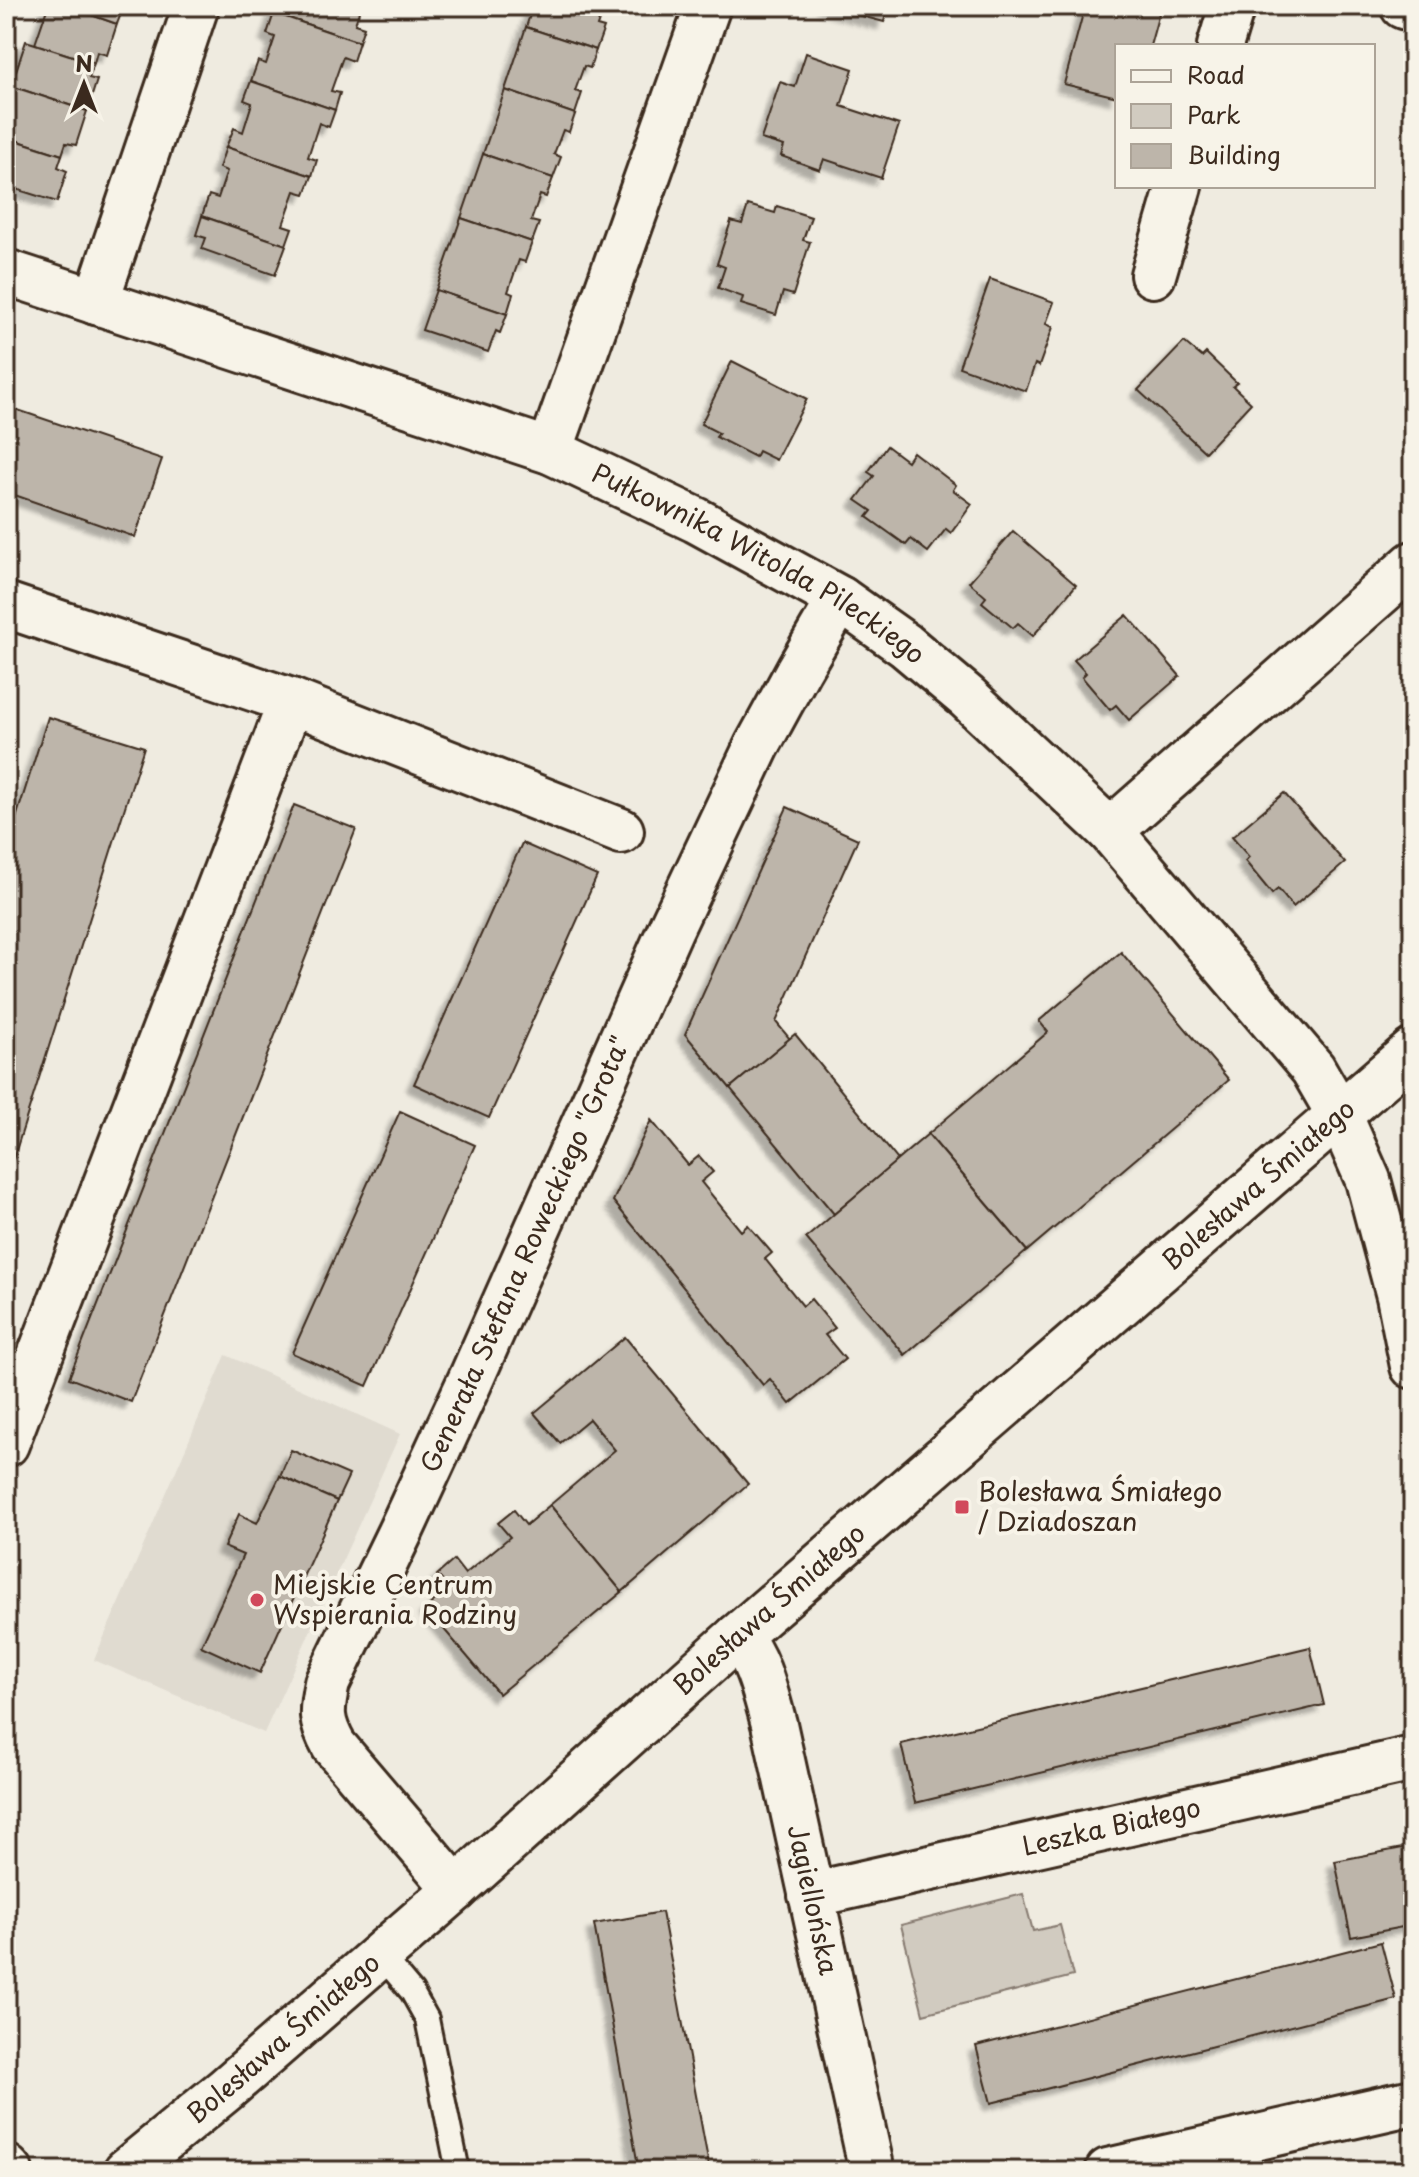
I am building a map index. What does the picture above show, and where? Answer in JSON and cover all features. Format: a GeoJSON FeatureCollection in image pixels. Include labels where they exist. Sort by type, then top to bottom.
{"type":"FeatureCollection","features":[{"type":"Feature","properties":{"kind":"street"},"geometry":{"type":"LineString","coordinates":[[96,302],[196,6]]}},
{"type":"Feature","properties":{"kind":"street"},"geometry":{"type":"LineString","coordinates":[[550,451],[708,6]]}},
{"type":"Feature","properties":{"kind":"street"},"geometry":{"type":"LineString","coordinates":[[1221,44],[1232,6]]}},
{"type":"Feature","properties":{"kind":"street"},"geometry":{"type":"LineString","coordinates":[[1403,6],[1413,9]]}},
{"type":"Feature","properties":{"kind":"street"},"geometry":{"type":"LineString","coordinates":[[1153,275],[1178,188]]}},
{"type":"Feature","properties":{"kind":"street","name":"Pułkownika Witolda Pileckiego"},"geometry":{"type":"LineString","coordinates":[[6,272],[550,451],[696,520],[840,599],[905,645],[967,697],[1110,831],[1298,1049],[1327,1091],[1400,1242],[1413,1366]]}},
{"type":"Feature","properties":{"kind":"street"},"geometry":{"type":"LineString","coordinates":[[1110,831],[1413,564]]}},
{"type":"Feature","properties":{"kind":"street","name":"Generała Stefana Roweckiego \"Grota\""},"geometry":{"type":"LineString","coordinates":[[456,1889],[334,1746],[325,1729],[323,1705],[327,1683],[470,1381],[697,872],[757,746],[840,599]]}},
{"type":"Feature","properties":{"kind":"street"},"geometry":{"type":"LineString","coordinates":[[6,605],[291,701],[621,831]]}},
{"type":"Feature","properties":{"kind":"street"},"geometry":{"type":"LineString","coordinates":[[6,1444],[291,701]]}},
{"type":"Feature","properties":{"kind":"street","name":"Bolesława Śmiałego"},"geometry":{"type":"LineString","coordinates":[[126,2171],[225,2090],[456,1889],[738,1636],[1413,1051]]}},
{"type":"Feature","properties":{"kind":"street","name":"Jagiellońska"},"geometry":{"type":"LineString","coordinates":[[738,1636],[749,1649],[760,1675],[774,1724],[872,2171]]}},
{"type":"Feature","properties":{"kind":"street","name":"Leszka Białego"},"geometry":{"type":"LineString","coordinates":[[811,1895],[1413,1759]]}},
{"type":"Feature","properties":{"kind":"street"},"geometry":{"type":"LineString","coordinates":[[1108,2171],[1413,2102]]}},
{"type":"Feature","properties":{"kind":"lane"},"geometry":{"type":"LineString","coordinates":[[380,1954],[412,1992],[427,2019],[458,2171]]}},
{"type":"Feature","properties":{"kind":"shaded area"},"geometry":{"type":"Polygon","coordinates":[[[226,1355],[400,1434],[264,1733],[94,1660],[226,1355]]]}},
{"type":"Feature","properties":{"kind":"green space"},"geometry":{"type":"Polygon","coordinates":[[[1023,1894],[1033,1931],[1060,1925],[1073,1976],[923,2014],[901,1925],[1023,1894]]]}},
{"type":"Feature","properties":{"kind":"building"},"geometry":{"type":"Polygon","coordinates":[[[48,6],[66,6],[117,24],[107,55],[97,52],[94,63],[35,44],[48,6]]]}},
{"type":"Feature","properties":{"kind":"building"},"geometry":{"type":"Polygon","coordinates":[[[66,6],[124,6],[117,24],[66,6]]]}},
{"type":"Feature","properties":{"kind":"building"},"geometry":{"type":"Polygon","coordinates":[[[277,6],[361,6],[355,24],[364,27],[359,42],[274,13],[277,6]]]}},
{"type":"Feature","properties":{"kind":"building"},"geometry":{"type":"Polygon","coordinates":[[[533,6],[604,6],[597,26],[604,28],[596,50],[526,27],[533,6]]]}},
{"type":"Feature","properties":{"kind":"building"},"geometry":{"type":"Polygon","coordinates":[[[824,6],[888,6],[884,22],[824,6]]]}},
{"type":"Feature","properties":{"kind":"building"},"geometry":{"type":"Polygon","coordinates":[[[1085,6],[1161,6],[1151,44],[1115,44],[1115,97],[1064,84],[1085,6]]]}},
{"type":"Feature","properties":{"kind":"building"},"geometry":{"type":"Polygon","coordinates":[[[274,13],[359,42],[353,61],[343,57],[331,91],[340,93],[335,110],[251,81],[258,61],[266,64],[275,37],[267,34],[274,13]]]}},
{"type":"Feature","properties":{"kind":"building"},"geometry":{"type":"Polygon","coordinates":[[[526,27],[596,50],[590,68],[584,66],[575,91],[582,93],[575,114],[505,90],[526,27]]]}},
{"type":"Feature","properties":{"kind":"building"},"geometry":{"type":"Polygon","coordinates":[[[26,41],[94,63],[89,78],[97,80],[87,111],[11,86],[26,41]]]}},
{"type":"Feature","properties":{"kind":"building"},"geometry":{"type":"Polygon","coordinates":[[[806,53],[853,69],[841,106],[899,125],[881,178],[824,159],[820,170],[781,156],[784,146],[761,139],[780,82],[795,87],[806,53]]]}},
{"type":"Feature","properties":{"kind":"building"},"geometry":{"type":"Polygon","coordinates":[[[251,81],[335,110],[329,127],[319,123],[308,157],[317,160],[312,176],[226,147],[234,128],[243,132],[252,103],[244,100],[251,81]]]}},
{"type":"Feature","properties":{"kind":"building"},"geometry":{"type":"Polygon","coordinates":[[[11,86],[87,111],[76,145],[66,143],[62,155],[6,137],[6,101],[11,86]]]}},
{"type":"Feature","properties":{"kind":"building"},"geometry":{"type":"Polygon","coordinates":[[[505,90],[575,114],[569,132],[563,130],[554,154],[561,157],[553,178],[483,154],[505,90]]]}},
{"type":"Feature","properties":{"kind":"building"},"geometry":{"type":"Polygon","coordinates":[[[6,137],[62,155],[58,167],[67,171],[57,202],[6,186],[6,137]]]}},
{"type":"Feature","properties":{"kind":"building"},"geometry":{"type":"Polygon","coordinates":[[[226,147],[312,176],[305,194],[295,191],[283,225],[292,228],[286,245],[202,216],[209,195],[218,198],[227,171],[219,168],[226,147]]]}},
{"type":"Feature","properties":{"kind":"building"},"geometry":{"type":"Polygon","coordinates":[[[483,154],[553,178],[546,197],[540,195],[531,221],[539,223],[532,242],[461,218],[483,154]]]}},
{"type":"Feature","properties":{"kind":"building"},"geometry":{"type":"Polygon","coordinates":[[[748,205],[775,213],[777,206],[811,217],[803,240],[810,242],[793,295],[783,292],[776,315],[741,304],[743,297],[718,288],[725,267],[717,264],[731,221],[742,224],[748,205]]]}},
{"type":"Feature","properties":{"kind":"building"},"geometry":{"type":"Polygon","coordinates":[[[202,216],[286,245],[275,275],[202,249],[206,238],[196,235],[202,216]]]}},
{"type":"Feature","properties":{"kind":"building"},"geometry":{"type":"Polygon","coordinates":[[[461,218],[532,242],[525,262],[519,260],[508,292],[513,294],[507,314],[436,290],[461,218]]]}},
{"type":"Feature","properties":{"kind":"building"},"geometry":{"type":"Polygon","coordinates":[[[990,279],[1054,302],[1046,324],[1053,327],[1026,391],[959,367],[990,279]]]}},
{"type":"Feature","properties":{"kind":"building"},"geometry":{"type":"Polygon","coordinates":[[[436,290],[507,314],[488,352],[422,330],[436,290]]]}},
{"type":"Feature","properties":{"kind":"building"},"geometry":{"type":"Polygon","coordinates":[[[1184,342],[1202,357],[1206,353],[1237,383],[1233,386],[1251,403],[1205,452],[1138,390],[1184,342]]]}},
{"type":"Feature","properties":{"kind":"building"},"geometry":{"type":"Polygon","coordinates":[[[732,361],[807,399],[776,460],[758,451],[755,457],[716,437],[719,433],[701,424],[732,361]]]}},
{"type":"Feature","properties":{"kind":"building"},"geometry":{"type":"Polygon","coordinates":[[[6,406],[162,459],[135,537],[6,492],[6,406]]]}},
{"type":"Feature","properties":{"kind":"building"},"geometry":{"type":"Polygon","coordinates":[[[887,446],[907,461],[913,452],[956,485],[953,490],[972,504],[951,533],[946,529],[928,552],[911,539],[906,545],[867,517],[872,511],[856,500],[874,476],[868,472],[887,446]]]}},
{"type":"Feature","properties":{"kind":"building"},"geometry":{"type":"Polygon","coordinates":[[[1013,531],[1076,585],[1033,636],[1018,623],[1013,628],[982,602],[986,597],[969,582],[1013,531]]]}},
{"type":"Feature","properties":{"kind":"building"},"geometry":{"type":"Polygon","coordinates":[[[1127,615],[1180,676],[1129,720],[1116,705],[1110,710],[1082,677],[1086,673],[1074,660],[1127,615]]]}},
{"type":"Feature","properties":{"kind":"building"},"geometry":{"type":"Polygon","coordinates":[[[48,717],[144,747],[6,1182],[6,850],[48,717]]]}},
{"type":"Feature","properties":{"kind":"building"},"geometry":{"type":"Polygon","coordinates":[[[1284,793],[1345,863],[1293,907],[1278,889],[1272,894],[1245,861],[1249,857],[1232,837],[1284,793]]]}},
{"type":"Feature","properties":{"kind":"building"},"geometry":{"type":"Polygon","coordinates":[[[294,805],[356,829],[131,1402],[69,1378],[294,805]]]}},
{"type":"Feature","properties":{"kind":"building"},"geometry":{"type":"Polygon","coordinates":[[[787,807],[858,839],[776,1022],[790,1039],[730,1088],[685,1034],[787,807]]]}},
{"type":"Feature","properties":{"kind":"building"},"geometry":{"type":"Polygon","coordinates":[[[522,843],[597,876],[489,1118],[414,1084],[522,843]]]}},
{"type":"Feature","properties":{"kind":"building"},"geometry":{"type":"Polygon","coordinates":[[[1121,952],[1229,1080],[1027,1251],[928,1134],[1048,1032],[1039,1021],[1121,952]]]}},
{"type":"Feature","properties":{"kind":"building"},"geometry":{"type":"Polygon","coordinates":[[[795,1034],[898,1160],[834,1214],[730,1088],[795,1034]]]}},
{"type":"Feature","properties":{"kind":"building"},"geometry":{"type":"Polygon","coordinates":[[[400,1111],[475,1145],[367,1386],[292,1353],[400,1111]]]}},
{"type":"Feature","properties":{"kind":"building"},"geometry":{"type":"Polygon","coordinates":[[[651,1120],[688,1165],[699,1156],[713,1172],[701,1182],[741,1231],[748,1225],[772,1253],[765,1259],[803,1306],[811,1299],[835,1328],[825,1335],[845,1359],[790,1404],[770,1379],[763,1385],[613,1201],[651,1120]]]}},
{"type":"Feature","properties":{"kind":"building"},"geometry":{"type":"Polygon","coordinates":[[[928,1134],[1027,1251],[905,1355],[806,1238],[928,1134]]]}},
{"type":"Feature","properties":{"kind":"building"},"geometry":{"type":"Polygon","coordinates":[[[625,1337],[748,1484],[622,1592],[550,1505],[615,1450],[589,1419],[560,1443],[534,1413],[625,1337]]]}},
{"type":"Feature","properties":{"kind":"building"},"geometry":{"type":"Polygon","coordinates":[[[291,1450],[349,1475],[337,1501],[280,1476],[291,1450]]]}},
{"type":"Feature","properties":{"kind":"building","name":"Miejskie Centrum Wspierania Rodziny"},"geometry":{"type":"Polygon","coordinates":[[[280,1476],[337,1501],[260,1673],[201,1646],[243,1555],[224,1547],[239,1514],[257,1523],[280,1476]]]}},
{"type":"Feature","properties":{"kind":"building"},"geometry":{"type":"Polygon","coordinates":[[[550,1505],[622,1592],[499,1694],[426,1608],[449,1588],[437,1575],[454,1560],[465,1574],[510,1537],[498,1523],[514,1510],[526,1525],[550,1505]]]}},
{"type":"Feature","properties":{"kind":"building"},"geometry":{"type":"Polygon","coordinates":[[[1310,1647],[1324,1705],[915,1803],[901,1744],[1310,1647]]]}},
{"type":"Feature","properties":{"kind":"building"},"geometry":{"type":"Polygon","coordinates":[[[1413,1846],[1413,1925],[1351,1937],[1335,1861],[1413,1846]]]}},
{"type":"Feature","properties":{"kind":"building"},"geometry":{"type":"Polygon","coordinates":[[[662,1912],[710,2171],[639,2171],[594,1924],[662,1912]]]}},
{"type":"Feature","properties":{"kind":"building"},"geometry":{"type":"Polygon","coordinates":[[[1381,1942],[1396,1999],[991,2103],[976,2046],[1381,1942]]]}},
{"type":"Feature","properties":{"kind":"place","name":"Bolesława Śmiałego / Dziadoszan"},"geometry":{"type":"Point","coordinates":[962,1507]}},
{"type":"Feature","properties":{"kind":"place","name":"Miejskie Centrum Wspierania Rodziny"},"geometry":{"type":"Point","coordinates":[257,1600]}}]}
